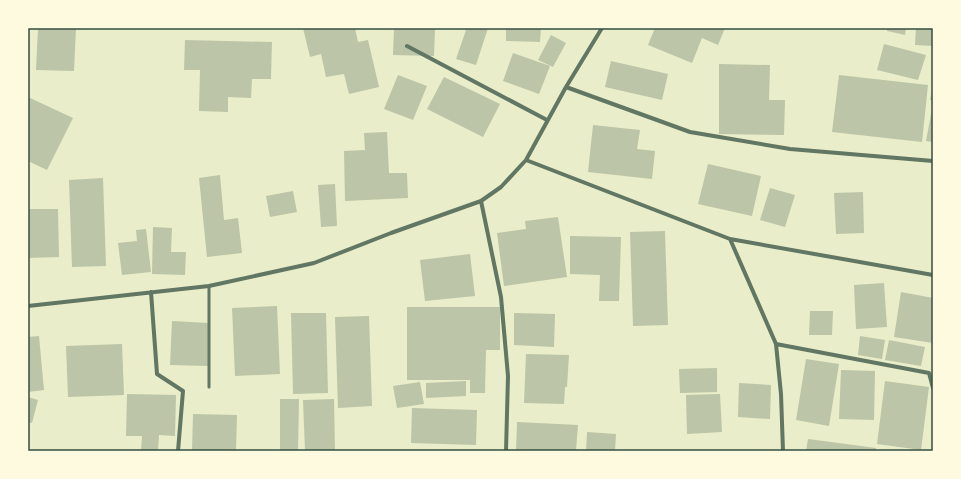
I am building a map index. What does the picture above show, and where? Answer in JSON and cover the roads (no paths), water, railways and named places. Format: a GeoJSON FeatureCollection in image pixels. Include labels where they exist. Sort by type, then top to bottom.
{"type":"FeatureCollection","features":[{"type":"Feature","properties":{"kind":"street"},"geometry":{"type":"LineString","coordinates":[[28,306],[209,286],[314,263],[391,233],[481,201],[501,187],[526,160],[566,87],[602,28]]}},
{"type":"Feature","properties":{"kind":"street"},"geometry":{"type":"LineString","coordinates":[[407,46],[547,120]]}},
{"type":"Feature","properties":{"kind":"street"},"geometry":{"type":"LineString","coordinates":[[566,87],[690,132],[790,148],[933,161]]}},
{"type":"Feature","properties":{"kind":"street"},"geometry":{"type":"LineString","coordinates":[[526,160],[730,239],[933,275]]}},
{"type":"Feature","properties":{"kind":"street"},"geometry":{"type":"LineString","coordinates":[[481,201],[501,297],[508,376],[506,451]]}},
{"type":"Feature","properties":{"kind":"street"},"geometry":{"type":"LineString","coordinates":[[730,239],[776,344],[781,394],[783,451]]}},
{"type":"Feature","properties":{"kind":"street"},"geometry":{"type":"LineString","coordinates":[[151,292],[157,374],[183,391],[178,451]]}},
{"type":"Feature","properties":{"kind":"street"},"geometry":{"type":"LineString","coordinates":[[776,344],[929,373],[933,388]]}},
{"type":"Feature","properties":{"kind":"lane"},"geometry":{"type":"LineString","coordinates":[[209,286],[209,387]]}}]}
